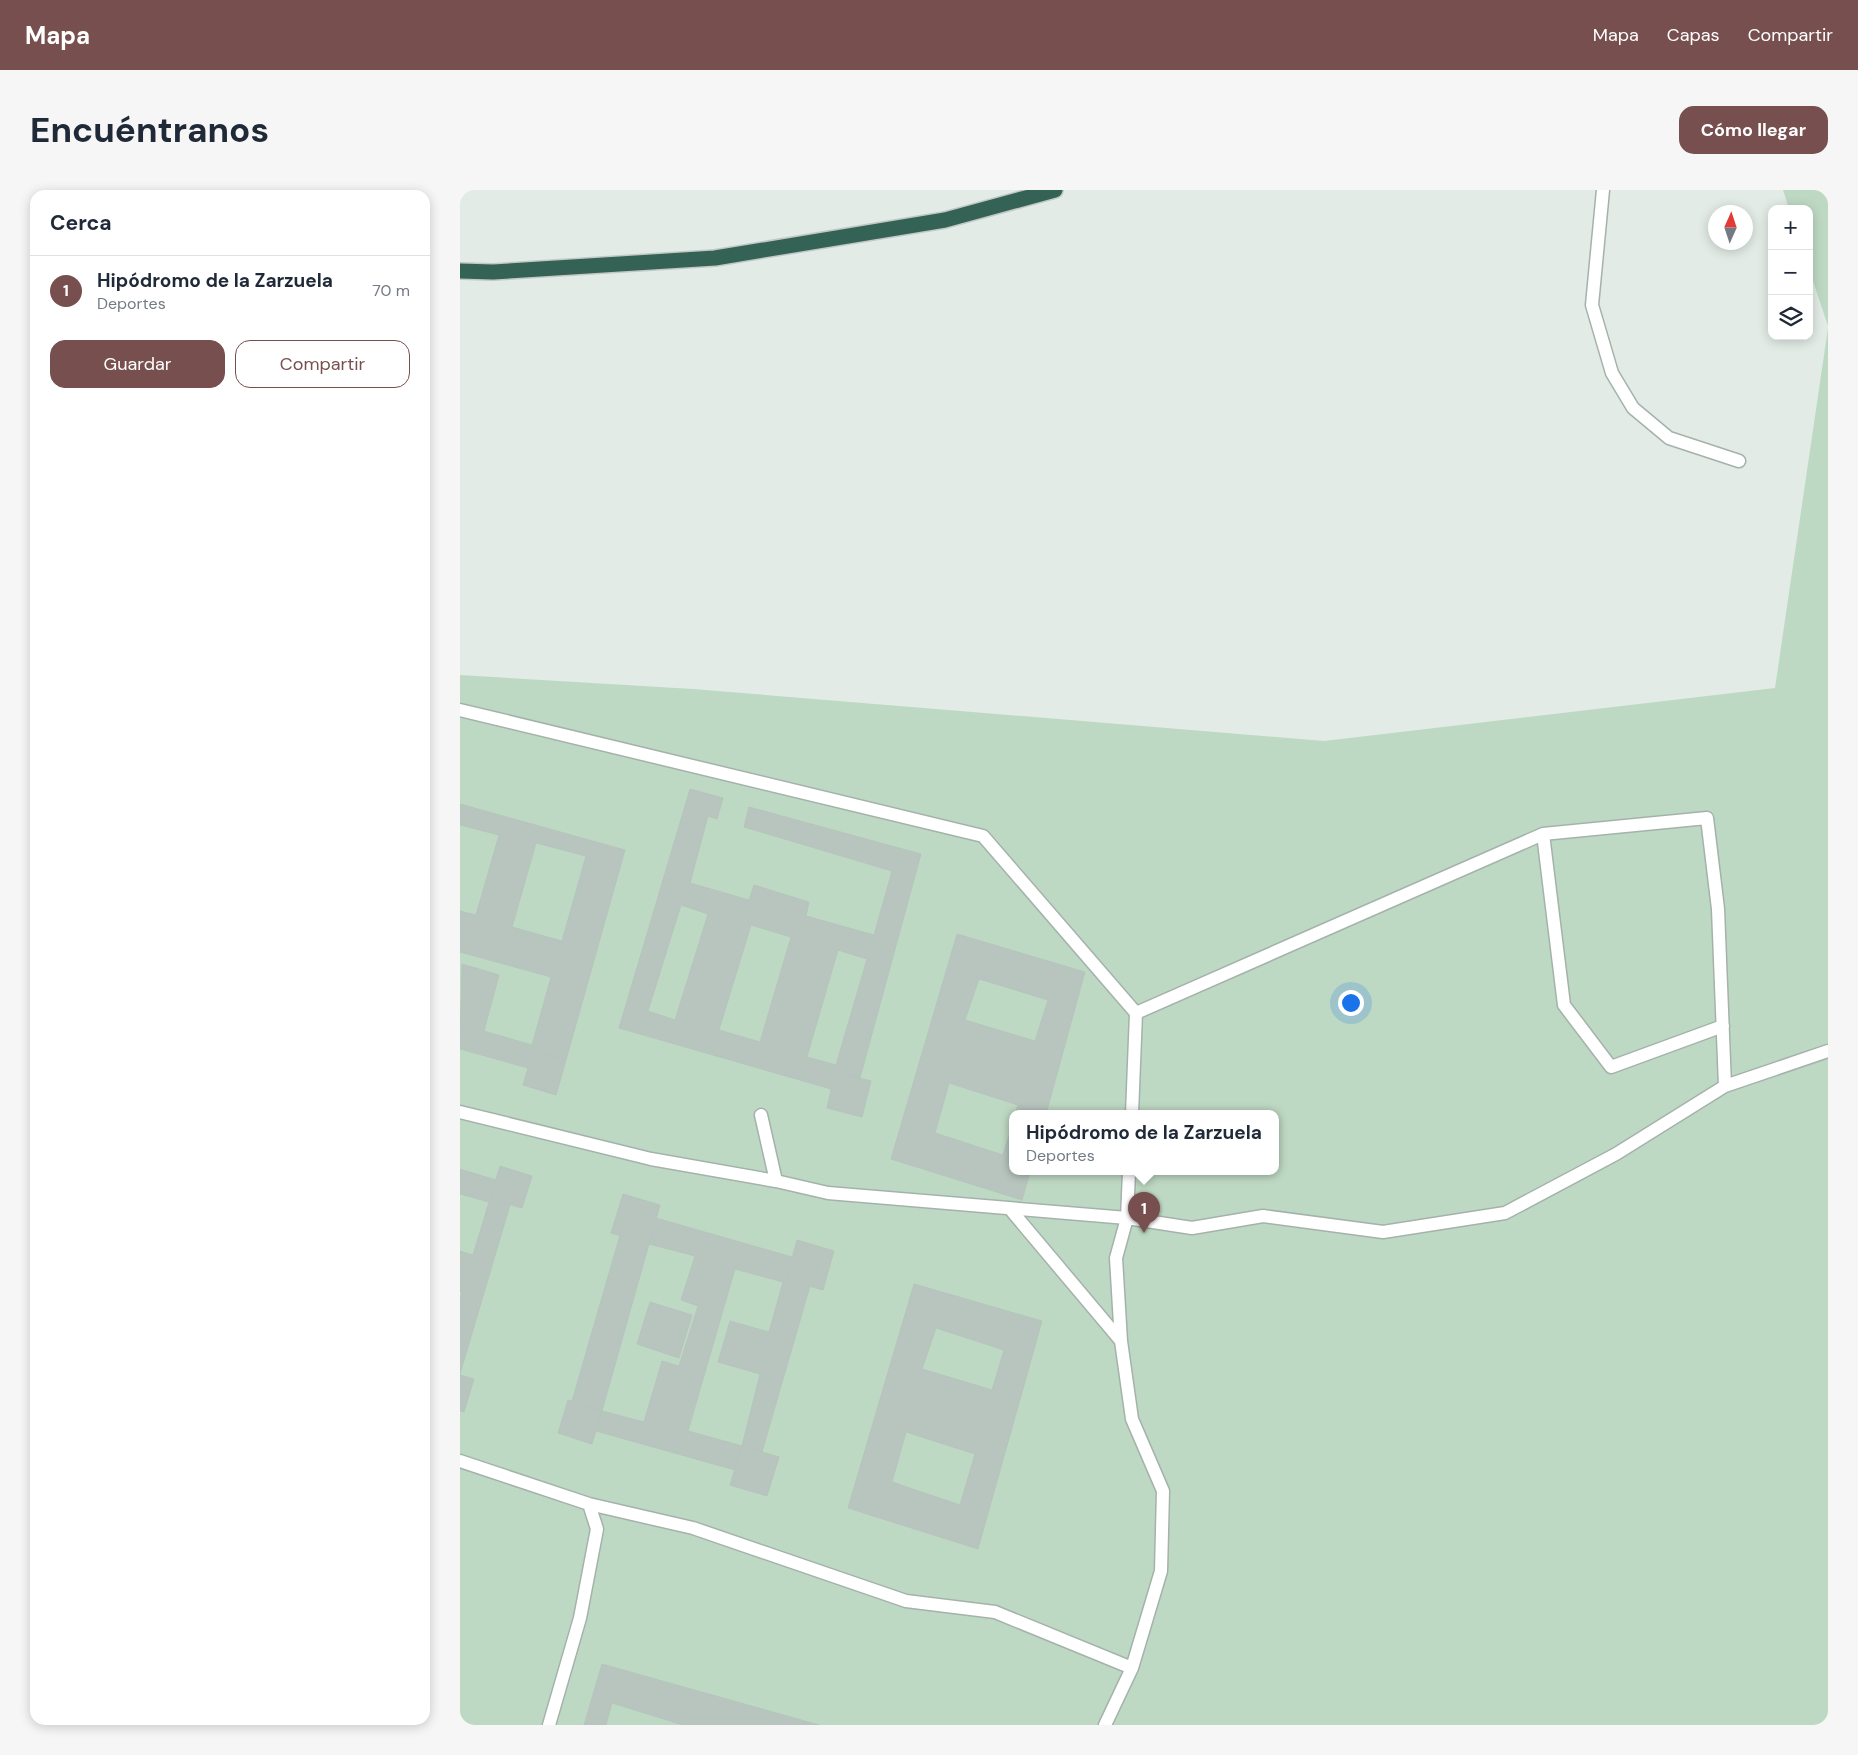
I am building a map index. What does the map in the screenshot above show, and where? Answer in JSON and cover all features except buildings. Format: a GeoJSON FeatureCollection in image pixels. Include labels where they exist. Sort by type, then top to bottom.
{"type":"FeatureCollection","features":[{"type":"Feature","properties":{"kind":"highway"},"geometry":{"type":"LineString","coordinates":[[460,271],[493,272],[715,258],[945,220],[1055,190]]}},
{"type":"Feature","properties":{"kind":"lane"},"geometry":{"type":"LineString","coordinates":[[1603,190],[1592,305],[1612,374],[1633,408],[1669,438],[1738,461]]}},
{"type":"Feature","properties":{"kind":"lane"},"geometry":{"type":"LineString","coordinates":[[460,710],[983,836],[1136,1013],[1132,1110]]}},
{"type":"Feature","properties":{"kind":"lane"},"geometry":{"type":"LineString","coordinates":[[1136,1013],[1543,834],[1707,818],[1718,909],[1725,1086]]}},
{"type":"Feature","properties":{"kind":"lane"},"geometry":{"type":"LineString","coordinates":[[1543,834],[1564,1005],[1610,1067],[1723,1026]]}},
{"type":"Feature","properties":{"kind":"lane"},"geometry":{"type":"LineString","coordinates":[[460,1112],[651,1159],[776,1181],[828,1193],[1127,1218],[1192,1228],[1264,1216],[1383,1232],[1505,1213],[1616,1154],[1725,1086],[1828,1051]]}},
{"type":"Feature","properties":{"kind":"lane"},"geometry":{"type":"LineString","coordinates":[[762,1115],[776,1181]]}},
{"type":"Feature","properties":{"kind":"lane"},"geometry":{"type":"LineString","coordinates":[[1105,1725],[1132,1668],[1161,1571],[1162,1491],[1132,1419],[1121,1341],[1116,1258],[1127,1218],[1129,1175]]}},
{"type":"Feature","properties":{"kind":"lane"},"geometry":{"type":"LineString","coordinates":[[1010,1209],[1121,1341]]}},
{"type":"Feature","properties":{"kind":"lane"},"geometry":{"type":"LineString","coordinates":[[460,1461],[589,1504],[693,1528],[906,1601],[995,1612],[1132,1668]]}},
{"type":"Feature","properties":{"kind":"lane"},"geometry":{"type":"LineString","coordinates":[[549,1725],[580,1618],[597,1529],[589,1504]]}},
{"type":"Feature","properties":{"kind":"green space"},"geometry":{"type":"Polygon","coordinates":[[[1783,190],[1828,190],[1828,326],[1813,281],[1813,205],[1788,205],[1783,190]]]}},
{"type":"Feature","properties":{"kind":"green space"},"geometry":{"type":"Polygon","coordinates":[[[1828,328],[1828,1725],[460,1725],[460,675],[693,689],[1324,741],[1775,688],[1828,328]]]}},
{"type":"Feature","properties":{"kind":"place","name":"Hipódromo de la Zarzuela"},"geometry":{"type":"Point","coordinates":[1144,1233]}}]}
